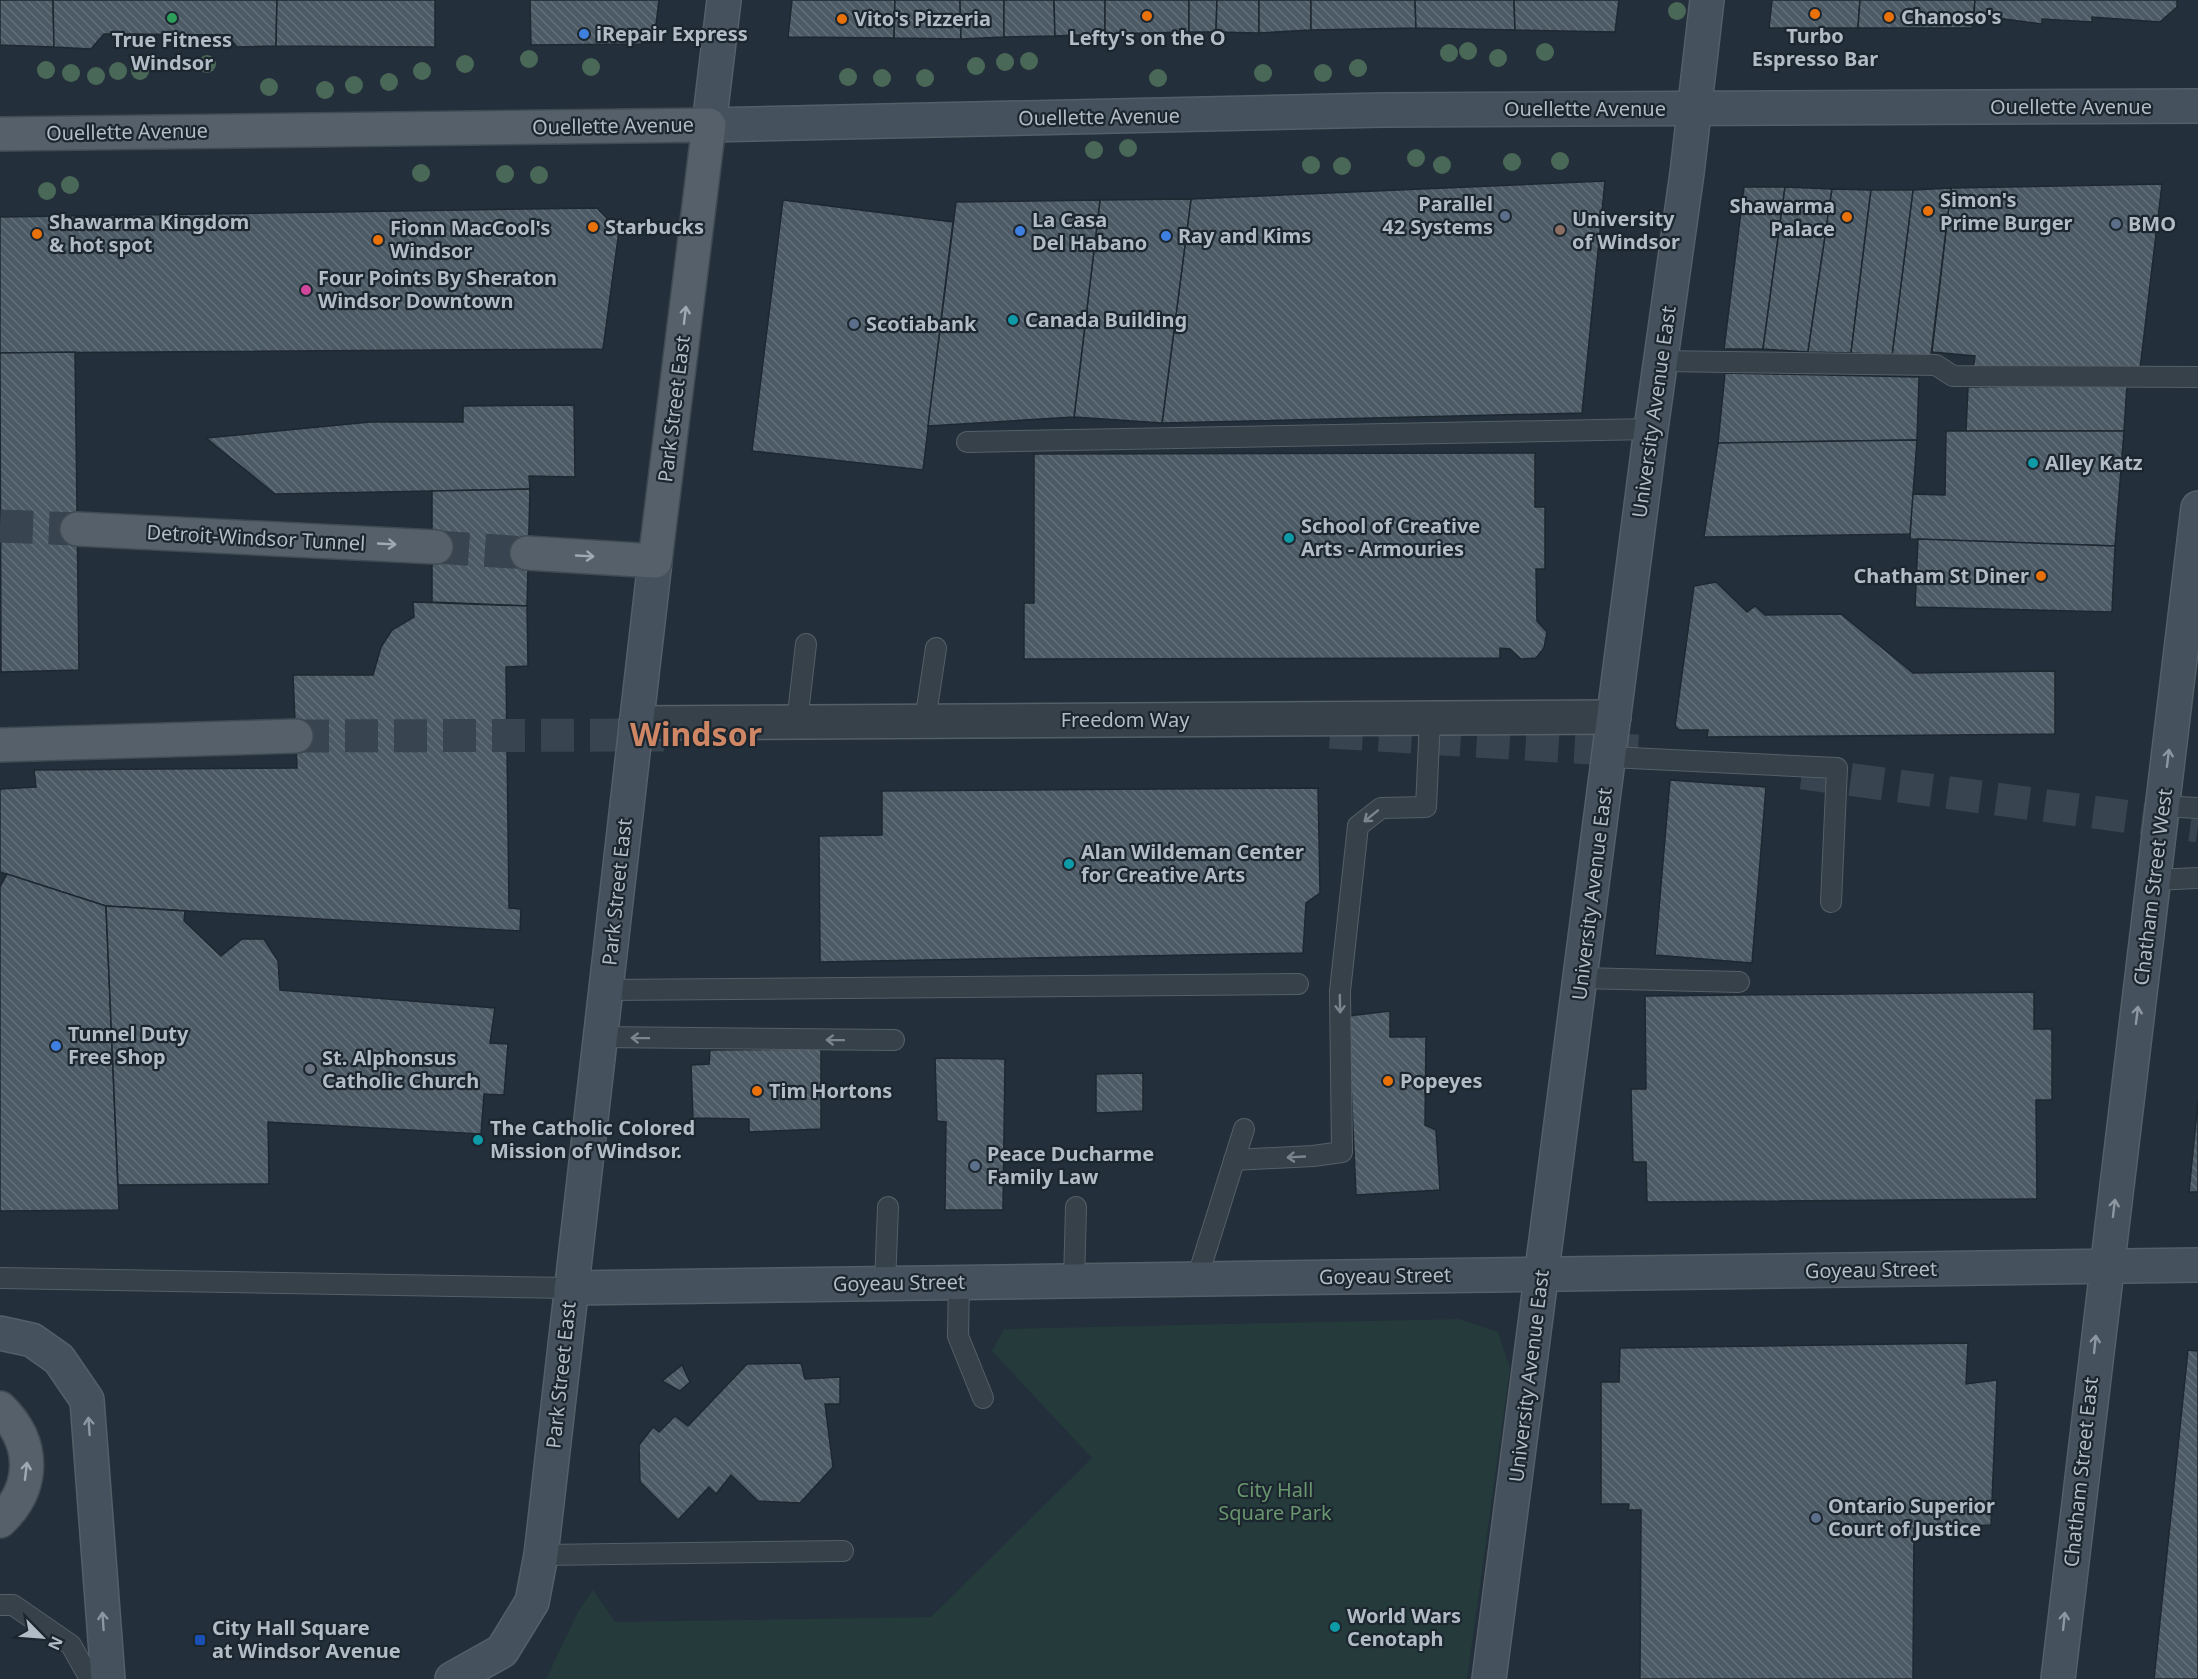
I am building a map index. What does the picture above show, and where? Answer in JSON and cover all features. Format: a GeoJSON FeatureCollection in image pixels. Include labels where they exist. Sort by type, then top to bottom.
{"type":"FeatureCollection","features":[{"type":"Feature","properties":{"kind":"main road","name":"Ouellette Avenue"},"geometry":{"type":"LineString","coordinates":[[0,134],[709,125]]}},
{"type":"Feature","properties":{"kind":"main road","name":"Park Street East"},"geometry":{"type":"LineString","coordinates":[[655,561],[709,125]]}},
{"type":"Feature","properties":{"kind":"main road","name":"Detroit-Windsor Tunnel"},"geometry":{"type":"LineString","coordinates":[[77,529],[436,547]]}},
{"type":"Feature","properties":{"kind":"main road"},"geometry":{"type":"LineString","coordinates":[[527,553],[655,561]]}},
{"type":"Feature","properties":{"kind":"main road"},"geometry":{"type":"LineString","coordinates":[[0,745],[296,736]]}},
{"type":"Feature","properties":{"kind":"main road"},"geometry":{"type":"LineString","coordinates":[[0,1408],[11,1418],[20,1433],[28,1467],[23,1487],[13,1509],[0,1521]]}},
{"type":"Feature","properties":{"kind":"street"},"geometry":{"type":"LineString","coordinates":[[709,125],[724,0]]}},
{"type":"Feature","properties":{"kind":"street","name":"University Avenue East"},"geometry":{"type":"LineString","coordinates":[[1489,1679],[1660,360],[1688,173],[1707,0]]}},
{"type":"Feature","properties":{"kind":"street","name":"Ouellette Avenue"},"geometry":{"type":"LineString","coordinates":[[709,125],[1383,110],[2198,106]]}},
{"type":"Feature","properties":{"kind":"street","name":"Chatham Street West"},"geometry":{"type":"LineString","coordinates":[[2106,1266],[2198,508]]}},
{"type":"Feature","properties":{"kind":"street","name":"Park Street East"},"geometry":{"type":"LineString","coordinates":[[452,1679],[502,1651],[532,1602],[541,1555],[655,561]]}},
{"type":"Feature","properties":{"kind":"street","name":"Freedom Way"},"geometry":{"type":"LineString","coordinates":[[636,723],[1614,717]]}},
{"type":"Feature","properties":{"kind":"street","name":"Goyeau Street"},"geometry":{"type":"LineString","coordinates":[[571,1288],[2198,1265]]}},
{"type":"Feature","properties":{"kind":"street","name":"Chatham Street East"},"geometry":{"type":"LineString","coordinates":[[2058,1679],[2097,1327],[2106,1266]]}},
{"type":"Feature","properties":{"kind":"street"},"geometry":{"type":"LineString","coordinates":[[0,1333],[32,1340],[59,1359],[87,1400],[108,1679]]}},
{"type":"Feature","properties":{"kind":"lane"},"geometry":{"type":"LineString","coordinates":[[1660,360],[1936,365],[1953,376],[2198,376]]}},
{"type":"Feature","properties":{"kind":"lane"},"geometry":{"type":"LineString","coordinates":[[967,442],[1651,429]]}},
{"type":"Feature","properties":{"kind":"lane"},"geometry":{"type":"LineString","coordinates":[[797,722],[806,644]]}},
{"type":"Feature","properties":{"kind":"lane"},"geometry":{"type":"LineString","coordinates":[[925,722],[936,648]]}},
{"type":"Feature","properties":{"kind":"lane"},"geometry":{"type":"LineString","coordinates":[[1234,1160],[1313,1156],[1342,1152],[1340,991],[1358,826],[1380,808],[1426,807],[1430,718]]}},
{"type":"Feature","properties":{"kind":"lane"},"geometry":{"type":"LineString","coordinates":[[1610,757],[1837,768],[1831,902]]}},
{"type":"Feature","properties":{"kind":"lane"},"geometry":{"type":"LineString","coordinates":[[2163,806],[2198,808]]}},
{"type":"Feature","properties":{"kind":"lane"},"geometry":{"type":"LineString","coordinates":[[2153,880],[2198,878]]}},
{"type":"Feature","properties":{"kind":"lane"},"geometry":{"type":"LineString","coordinates":[[1581,978],[1739,982]]}},
{"type":"Feature","properties":{"kind":"lane"},"geometry":{"type":"LineString","coordinates":[[606,990],[1298,984]]}},
{"type":"Feature","properties":{"kind":"lane"},"geometry":{"type":"LineString","coordinates":[[601,1037],[894,1040]]}},
{"type":"Feature","properties":{"kind":"lane"},"geometry":{"type":"LineString","coordinates":[[1197,1279],[1244,1129]]}},
{"type":"Feature","properties":{"kind":"lane"},"geometry":{"type":"LineString","coordinates":[[885,1284],[888,1207]]}},
{"type":"Feature","properties":{"kind":"lane"},"geometry":{"type":"LineString","coordinates":[[1074,1280],[1076,1207]]}},
{"type":"Feature","properties":{"kind":"lane"},"geometry":{"type":"LineString","coordinates":[[0,1278],[571,1288]]}},
{"type":"Feature","properties":{"kind":"lane"},"geometry":{"type":"LineString","coordinates":[[959,1282],[958,1336],[983,1398]]}},
{"type":"Feature","properties":{"kind":"lane"},"geometry":{"type":"LineString","coordinates":[[541,1555],[843,1551]]}},
{"type":"Feature","properties":{"kind":"lane"},"geometry":{"type":"LineString","coordinates":[[0,1605],[13,1605],[71,1645],[90,1679]]}},
{"type":"Feature","properties":{"kind":"green space","name":"City Hall Square Park"},"geometry":{"type":"Polygon","coordinates":[[[1459,1319],[1498,1332],[1510,1368],[1467,1679],[546,1679],[578,1612],[593,1590],[615,1622],[931,1617],[1092,1458],[992,1351],[1004,1329],[1459,1319]]]}},
{"type":"Feature","properties":{"kind":"building"},"geometry":{"type":"Polygon","coordinates":[[[0,0],[53,0],[54,47],[0,45],[0,0]]]}},
{"type":"Feature","properties":{"kind":"building"},"geometry":{"type":"Polygon","coordinates":[[[53,0],[277,0],[276,46],[237,47],[227,35],[104,34],[91,49],[54,47],[53,0]]]}},
{"type":"Feature","properties":{"kind":"building"},"geometry":{"type":"Polygon","coordinates":[[[277,0],[435,0],[435,47],[276,46],[277,0]]]}},
{"type":"Feature","properties":{"kind":"building"},"geometry":{"type":"Polygon","coordinates":[[[530,0],[659,0],[655,33],[641,44],[531,45],[530,0]]]}},
{"type":"Feature","properties":{"kind":"building","name":"Vito's Pizzeria"},"geometry":{"type":"Polygon","coordinates":[[[792,0],[895,0],[894,38],[788,37],[792,0]]]}},
{"type":"Feature","properties":{"kind":"building"},"geometry":{"type":"Polygon","coordinates":[[[895,0],[960,0],[961,39],[894,38],[895,0]]]}},
{"type":"Feature","properties":{"kind":"building"},"geometry":{"type":"Polygon","coordinates":[[[960,0],[1004,0],[1004,37],[961,39],[960,0]]]}},
{"type":"Feature","properties":{"kind":"building"},"geometry":{"type":"Polygon","coordinates":[[[1004,0],[1054,0],[1055,36],[1004,37],[1004,0]]]}},
{"type":"Feature","properties":{"kind":"building"},"geometry":{"type":"Polygon","coordinates":[[[1054,0],[1105,0],[1105,34],[1055,36],[1054,0]]]}},
{"type":"Feature","properties":{"kind":"building","name":"Lefty's on the O"},"geometry":{"type":"Polygon","coordinates":[[[1105,0],[1189,0],[1189,32],[1105,34],[1105,0]]]}},
{"type":"Feature","properties":{"kind":"building"},"geometry":{"type":"Polygon","coordinates":[[[1189,0],[1217,0],[1216,32],[1189,32],[1189,0]]]}},
{"type":"Feature","properties":{"kind":"building"},"geometry":{"type":"Polygon","coordinates":[[[1217,0],[1259,0],[1259,33],[1216,32],[1217,0]]]}},
{"type":"Feature","properties":{"kind":"building"},"geometry":{"type":"Polygon","coordinates":[[[1259,0],[1311,0],[1311,30],[1259,33],[1259,0]]]}},
{"type":"Feature","properties":{"kind":"building"},"geometry":{"type":"Polygon","coordinates":[[[1311,0],[1415,0],[1416,28],[1311,30],[1311,0]]]}},
{"type":"Feature","properties":{"kind":"building"},"geometry":{"type":"Polygon","coordinates":[[[1415,0],[1514,0],[1515,30],[1416,28],[1415,0]]]}},
{"type":"Feature","properties":{"kind":"building"},"geometry":{"type":"Polygon","coordinates":[[[1514,0],[1619,0],[1615,32],[1515,30],[1514,0]]]}},
{"type":"Feature","properties":{"kind":"building","name":"Turbo Espresso Bar"},"geometry":{"type":"Polygon","coordinates":[[[1772,0],[1860,0],[1858,28],[1769,28],[1772,0]]]}},
{"type":"Feature","properties":{"kind":"building"},"geometry":{"type":"Polygon","coordinates":[[[1860,0],[1975,0],[1972,28],[1858,28],[1860,0]]]}},
{"type":"Feature","properties":{"kind":"building"},"geometry":{"type":"Polygon","coordinates":[[[1975,0],[2177,0],[2177,7],[2160,22],[2092,17],[2092,22],[2042,19],[2042,24],[1974,15],[1975,0]]]}},
{"type":"Feature","properties":{"kind":"building"},"geometry":{"type":"Polygon","coordinates":[[[1605,181],[1582,413],[1162,423],[1191,199],[1605,181]]]}},
{"type":"Feature","properties":{"kind":"building"},"geometry":{"type":"Polygon","coordinates":[[[2162,184],[2140,369],[1973,370],[1975,356],[1932,352],[1951,188],[2162,184]]]}},
{"type":"Feature","properties":{"kind":"building"},"geometry":{"type":"Polygon","coordinates":[[[1744,187],[1785,187],[1763,349],[1724,349],[1744,187]]]}},
{"type":"Feature","properties":{"kind":"building"},"geometry":{"type":"Polygon","coordinates":[[[1785,187],[1832,189],[1808,352],[1763,349],[1785,187]]]}},
{"type":"Feature","properties":{"kind":"building"},"geometry":{"type":"Polygon","coordinates":[[[1951,188],[1931,355],[1892,355],[1913,190],[1951,188]]]}},
{"type":"Feature","properties":{"kind":"building"},"geometry":{"type":"Polygon","coordinates":[[[1832,189],[1871,190],[1851,353],[1808,352],[1832,189]]]}},
{"type":"Feature","properties":{"kind":"building"},"geometry":{"type":"Polygon","coordinates":[[[1871,190],[1913,190],[1892,355],[1851,353],[1871,190]]]}},
{"type":"Feature","properties":{"kind":"building"},"geometry":{"type":"Polygon","coordinates":[[[1191,199],[1162,423],[1074,417],[1100,200],[1191,199]]]}},
{"type":"Feature","properties":{"kind":"building","name":"Scotiabank"},"geometry":{"type":"Polygon","coordinates":[[[783,200],[953,222],[923,470],[752,451],[783,200]]]}},
{"type":"Feature","properties":{"kind":"building","name":"Canada Building"},"geometry":{"type":"Polygon","coordinates":[[[1100,200],[1074,417],[928,426],[956,202],[1100,200]]]}},
{"type":"Feature","properties":{"kind":"building","name":"Four Points By Sheraton Windsor Downtown"},"geometry":{"type":"Polygon","coordinates":[[[597,208],[619,231],[603,349],[0,353],[0,217],[597,208]]]}},
{"type":"Feature","properties":{"kind":"building"},"geometry":{"type":"Polygon","coordinates":[[[75,352],[79,670],[1,672],[0,353],[75,352]]]}},
{"type":"Feature","properties":{"kind":"building"},"geometry":{"type":"Polygon","coordinates":[[[1725,373],[1919,377],[1917,440],[1718,443],[1725,373]]]}},
{"type":"Feature","properties":{"kind":"building"},"geometry":{"type":"Polygon","coordinates":[[[2127,384],[2124,431],[1966,431],[1968,387],[2127,384]]]}},
{"type":"Feature","properties":{"kind":"building"},"geometry":{"type":"Polygon","coordinates":[[[574,405],[575,477],[529,476],[530,489],[275,494],[206,438],[370,422],[463,422],[463,406],[574,405]]]}},
{"type":"Feature","properties":{"kind":"building","name":"Alley Katz"},"geometry":{"type":"Polygon","coordinates":[[[1946,431],[2124,431],[2115,546],[1910,539],[1912,494],[1945,495],[1946,431]]]}},
{"type":"Feature","properties":{"kind":"building"},"geometry":{"type":"Polygon","coordinates":[[[1917,440],[1910,534],[1704,537],[1718,443],[1917,440]]]}},
{"type":"Feature","properties":{"kind":"building","name":"School of Creative Arts - Armouries"},"geometry":{"type":"Polygon","coordinates":[[[1535,453],[1535,507],[1545,507],[1545,569],[1536,569],[1537,621],[1547,632],[1544,648],[1536,658],[1521,659],[1510,649],[1500,648],[1500,658],[1024,659],[1024,603],[1034,603],[1034,454],[1535,453]]]}},
{"type":"Feature","properties":{"kind":"building"},"geometry":{"type":"Polygon","coordinates":[[[530,489],[527,606],[432,602],[432,491],[530,489]]]}},
{"type":"Feature","properties":{"kind":"building"},"geometry":{"type":"Polygon","coordinates":[[[1918,539],[2115,546],[2112,612],[1915,607],[1918,539]]]}},
{"type":"Feature","properties":{"kind":"building"},"geometry":{"type":"Polygon","coordinates":[[[1716,582],[1747,612],[1755,606],[1765,615],[1841,614],[1913,673],[2055,671],[2055,734],[1707,737],[1708,730],[1679,730],[1675,726],[1694,586],[1716,582]]]}},
{"type":"Feature","properties":{"kind":"building"},"geometry":{"type":"Polygon","coordinates":[[[413,602],[527,606],[528,666],[506,667],[509,908],[521,909],[520,931],[106,906],[0,872],[0,789],[36,787],[34,770],[297,768],[293,675],[373,675],[381,647],[392,630],[414,617],[413,602]]]}},
{"type":"Feature","properties":{"kind":"building"},"geometry":{"type":"Polygon","coordinates":[[[1670,780],[1766,787],[1752,963],[1655,955],[1670,780]]]}},
{"type":"Feature","properties":{"kind":"building","name":"Alan Wildeman Center for Creative Arts"},"geometry":{"type":"Polygon","coordinates":[[[1318,788],[1320,893],[1306,903],[1303,953],[820,962],[819,836],[882,835],[882,791],[1318,788]]]}},
{"type":"Feature","properties":{"kind":"building","name":"Tunnel Duty Free Shop"},"geometry":{"type":"Polygon","coordinates":[[[7,874],[106,906],[119,1210],[0,1211],[0,887],[7,874]]]}},
{"type":"Feature","properties":{"kind":"building","name":"St. Alphonsus Catholic Church"},"geometry":{"type":"Polygon","coordinates":[[[106,906],[185,911],[184,921],[221,956],[242,939],[264,939],[278,961],[280,990],[495,1008],[490,1043],[508,1044],[504,1095],[484,1094],[481,1134],[268,1122],[269,1184],[118,1185],[106,906]]]}},
{"type":"Feature","properties":{"kind":"building"},"geometry":{"type":"Polygon","coordinates":[[[2034,992],[2034,1029],[2052,1029],[2052,1100],[2036,1100],[2037,1199],[1647,1202],[1646,1162],[1633,1162],[1631,1089],[1646,1089],[1645,996],[2034,992]]]}},
{"type":"Feature","properties":{"kind":"building","name":"Popeyes"},"geometry":{"type":"Polygon","coordinates":[[[1390,1011],[1390,1037],[1426,1037],[1425,1125],[1436,1130],[1440,1190],[1356,1195],[1348,1016],[1390,1011]]]}},
{"type":"Feature","properties":{"kind":"building","name":"Tim Hortons"},"geometry":{"type":"Polygon","coordinates":[[[821,1049],[821,1129],[749,1132],[749,1119],[693,1118],[691,1065],[709,1064],[710,1050],[821,1049]]]}},
{"type":"Feature","properties":{"kind":"building","name":"Peace Ducharme Family Law"},"geometry":{"type":"Polygon","coordinates":[[[935,1058],[1005,1059],[1003,1210],[945,1210],[946,1122],[937,1121],[935,1058]]]}},
{"type":"Feature","properties":{"kind":"building"},"geometry":{"type":"Polygon","coordinates":[[[1143,1073],[1143,1111],[1096,1113],[1096,1074],[1143,1073]]]}},
{"type":"Feature","properties":{"kind":"building"},"geometry":{"type":"Polygon","coordinates":[[[2198,1101],[2198,1192],[2189,1192],[2198,1101]]]}},
{"type":"Feature","properties":{"kind":"building","name":"Ontario Superior Court of Justice"},"geometry":{"type":"Polygon","coordinates":[[[1968,1343],[1966,1384],[1997,1380],[1991,1525],[1914,1528],[1913,1679],[1640,1679],[1641,1510],[1628,1510],[1629,1504],[1601,1504],[1601,1382],[1619,1382],[1620,1348],[1968,1343]]]}},
{"type":"Feature","properties":{"kind":"building"},"geometry":{"type":"Polygon","coordinates":[[[2188,1350],[2198,1351],[2198,1679],[2154,1679],[2188,1350]]]}},
{"type":"Feature","properties":{"kind":"building"},"geometry":{"type":"Polygon","coordinates":[[[801,1363],[805,1379],[840,1377],[840,1404],[825,1404],[833,1467],[800,1503],[758,1501],[731,1475],[716,1494],[709,1487],[678,1520],[640,1482],[639,1445],[653,1427],[659,1432],[675,1416],[688,1426],[747,1364],[801,1363]]]}},
{"type":"Feature","properties":{"kind":"building"},"geometry":{"type":"Polygon","coordinates":[[[682,1365],[690,1382],[680,1391],[662,1381],[682,1365]]]}},
{"type":"Feature","properties":{"kind":"tunnel"},"geometry":{"type":"LineString","coordinates":[[0,526],[77,529]]}},
{"type":"Feature","properties":{"kind":"tunnel"},"geometry":{"type":"LineString","coordinates":[[436,547],[527,553]]}},
{"type":"Feature","properties":{"kind":"tunnel"},"geometry":{"type":"LineString","coordinates":[[1330,732],[1638,751]]}},
{"type":"Feature","properties":{"kind":"tunnel"},"geometry":{"type":"LineString","coordinates":[[296,736],[664,735]]}},
{"type":"Feature","properties":{"kind":"tunnel"},"geometry":{"type":"LineString","coordinates":[[1802,773],[2198,826]]}},
{"type":"Feature","properties":{"kind":"place","name":"Turbo Espresso Bar"},"geometry":{"type":"Point","coordinates":[1815,14]}},
{"type":"Feature","properties":{"kind":"place","name":"Lefty's on the O"},"geometry":{"type":"Point","coordinates":[1147,16]}},
{"type":"Feature","properties":{"kind":"place","name":"Chanoso's"},"geometry":{"type":"Point","coordinates":[1889,17]}},
{"type":"Feature","properties":{"kind":"place","name":"True Fitness Windsor"},"geometry":{"type":"Point","coordinates":[172,18]}},
{"type":"Feature","properties":{"kind":"place","name":"Vito's Pizzeria"},"geometry":{"type":"Point","coordinates":[842,19]}},
{"type":"Feature","properties":{"kind":"place","name":"iRepair Express"},"geometry":{"type":"Point","coordinates":[584,34]}},
{"type":"Feature","properties":{"kind":"place","name":"Simon's Prime Burger"},"geometry":{"type":"Point","coordinates":[1928,211]}},
{"type":"Feature","properties":{"kind":"place","name":"Parallel 42 Systems"},"geometry":{"type":"Point","coordinates":[1505,216]}},
{"type":"Feature","properties":{"kind":"place","name":"Shawarma Palace"},"geometry":{"type":"Point","coordinates":[1847,217]}},
{"type":"Feature","properties":{"kind":"place","name":"BMO"},"geometry":{"type":"Point","coordinates":[2116,224]}},
{"type":"Feature","properties":{"kind":"place","name":"Starbucks"},"geometry":{"type":"Point","coordinates":[593,227]}},
{"type":"Feature","properties":{"kind":"place","name":"University of Windsor"},"geometry":{"type":"Point","coordinates":[1560,230]}},
{"type":"Feature","properties":{"kind":"place","name":"La Casa Del Habano"},"geometry":{"type":"Point","coordinates":[1020,231]}},
{"type":"Feature","properties":{"kind":"place","name":"Shawarma Kingdom & hot spot"},"geometry":{"type":"Point","coordinates":[37,234]}},
{"type":"Feature","properties":{"kind":"place","name":"Ray and Kims"},"geometry":{"type":"Point","coordinates":[1166,236]}},
{"type":"Feature","properties":{"kind":"place","name":"Fionn MacCool's Windsor"},"geometry":{"type":"Point","coordinates":[378,240]}},
{"type":"Feature","properties":{"kind":"place","name":"Four Points By Sheraton Windsor Downtown"},"geometry":{"type":"Point","coordinates":[306,290]}},
{"type":"Feature","properties":{"kind":"place","name":"Canada Building"},"geometry":{"type":"Point","coordinates":[1013,320]}},
{"type":"Feature","properties":{"kind":"place","name":"Scotiabank"},"geometry":{"type":"Point","coordinates":[854,324]}},
{"type":"Feature","properties":{"kind":"place","name":"Alley Katz"},"geometry":{"type":"Point","coordinates":[2033,463]}},
{"type":"Feature","properties":{"kind":"place","name":"School of Creative Arts - Armouries"},"geometry":{"type":"Point","coordinates":[1289,538]}},
{"type":"Feature","properties":{"kind":"place","name":"Chatham St Diner"},"geometry":{"type":"Point","coordinates":[2041,576]}},
{"type":"Feature","properties":{"kind":"place","name":"Alan Wildeman Center for Creative Arts"},"geometry":{"type":"Point","coordinates":[1069,864]}},
{"type":"Feature","properties":{"kind":"place","name":"Tunnel Duty Free Shop"},"geometry":{"type":"Point","coordinates":[56,1046]}},
{"type":"Feature","properties":{"kind":"place","name":"St. Alphonsus Catholic Church"},"geometry":{"type":"Point","coordinates":[310,1069]}},
{"type":"Feature","properties":{"kind":"place","name":"Popeyes"},"geometry":{"type":"Point","coordinates":[1388,1081]}},
{"type":"Feature","properties":{"kind":"place","name":"Tim Hortons"},"geometry":{"type":"Point","coordinates":[757,1091]}},
{"type":"Feature","properties":{"kind":"place","name":"The Catholic Colored Mission of Windsor."},"geometry":{"type":"Point","coordinates":[478,1140]}},
{"type":"Feature","properties":{"kind":"place","name":"Peace Ducharme Family Law"},"geometry":{"type":"Point","coordinates":[975,1166]}},
{"type":"Feature","properties":{"kind":"place","name":"Ontario Superior Court of Justice"},"geometry":{"type":"Point","coordinates":[1816,1518]}},
{"type":"Feature","properties":{"kind":"place","name":"World Wars Cenotaph"},"geometry":{"type":"Point","coordinates":[1335,1627]}},
{"type":"Feature","properties":{"kind":"place","name":"City Hall Square at Windsor Avenue"},"geometry":{"type":"Point","coordinates":[200,1640]}},
{"type":"Feature","properties":{"kind":"district","name":"Windsor"},"geometry":{"type":"Point","coordinates":[696,735]}}]}
